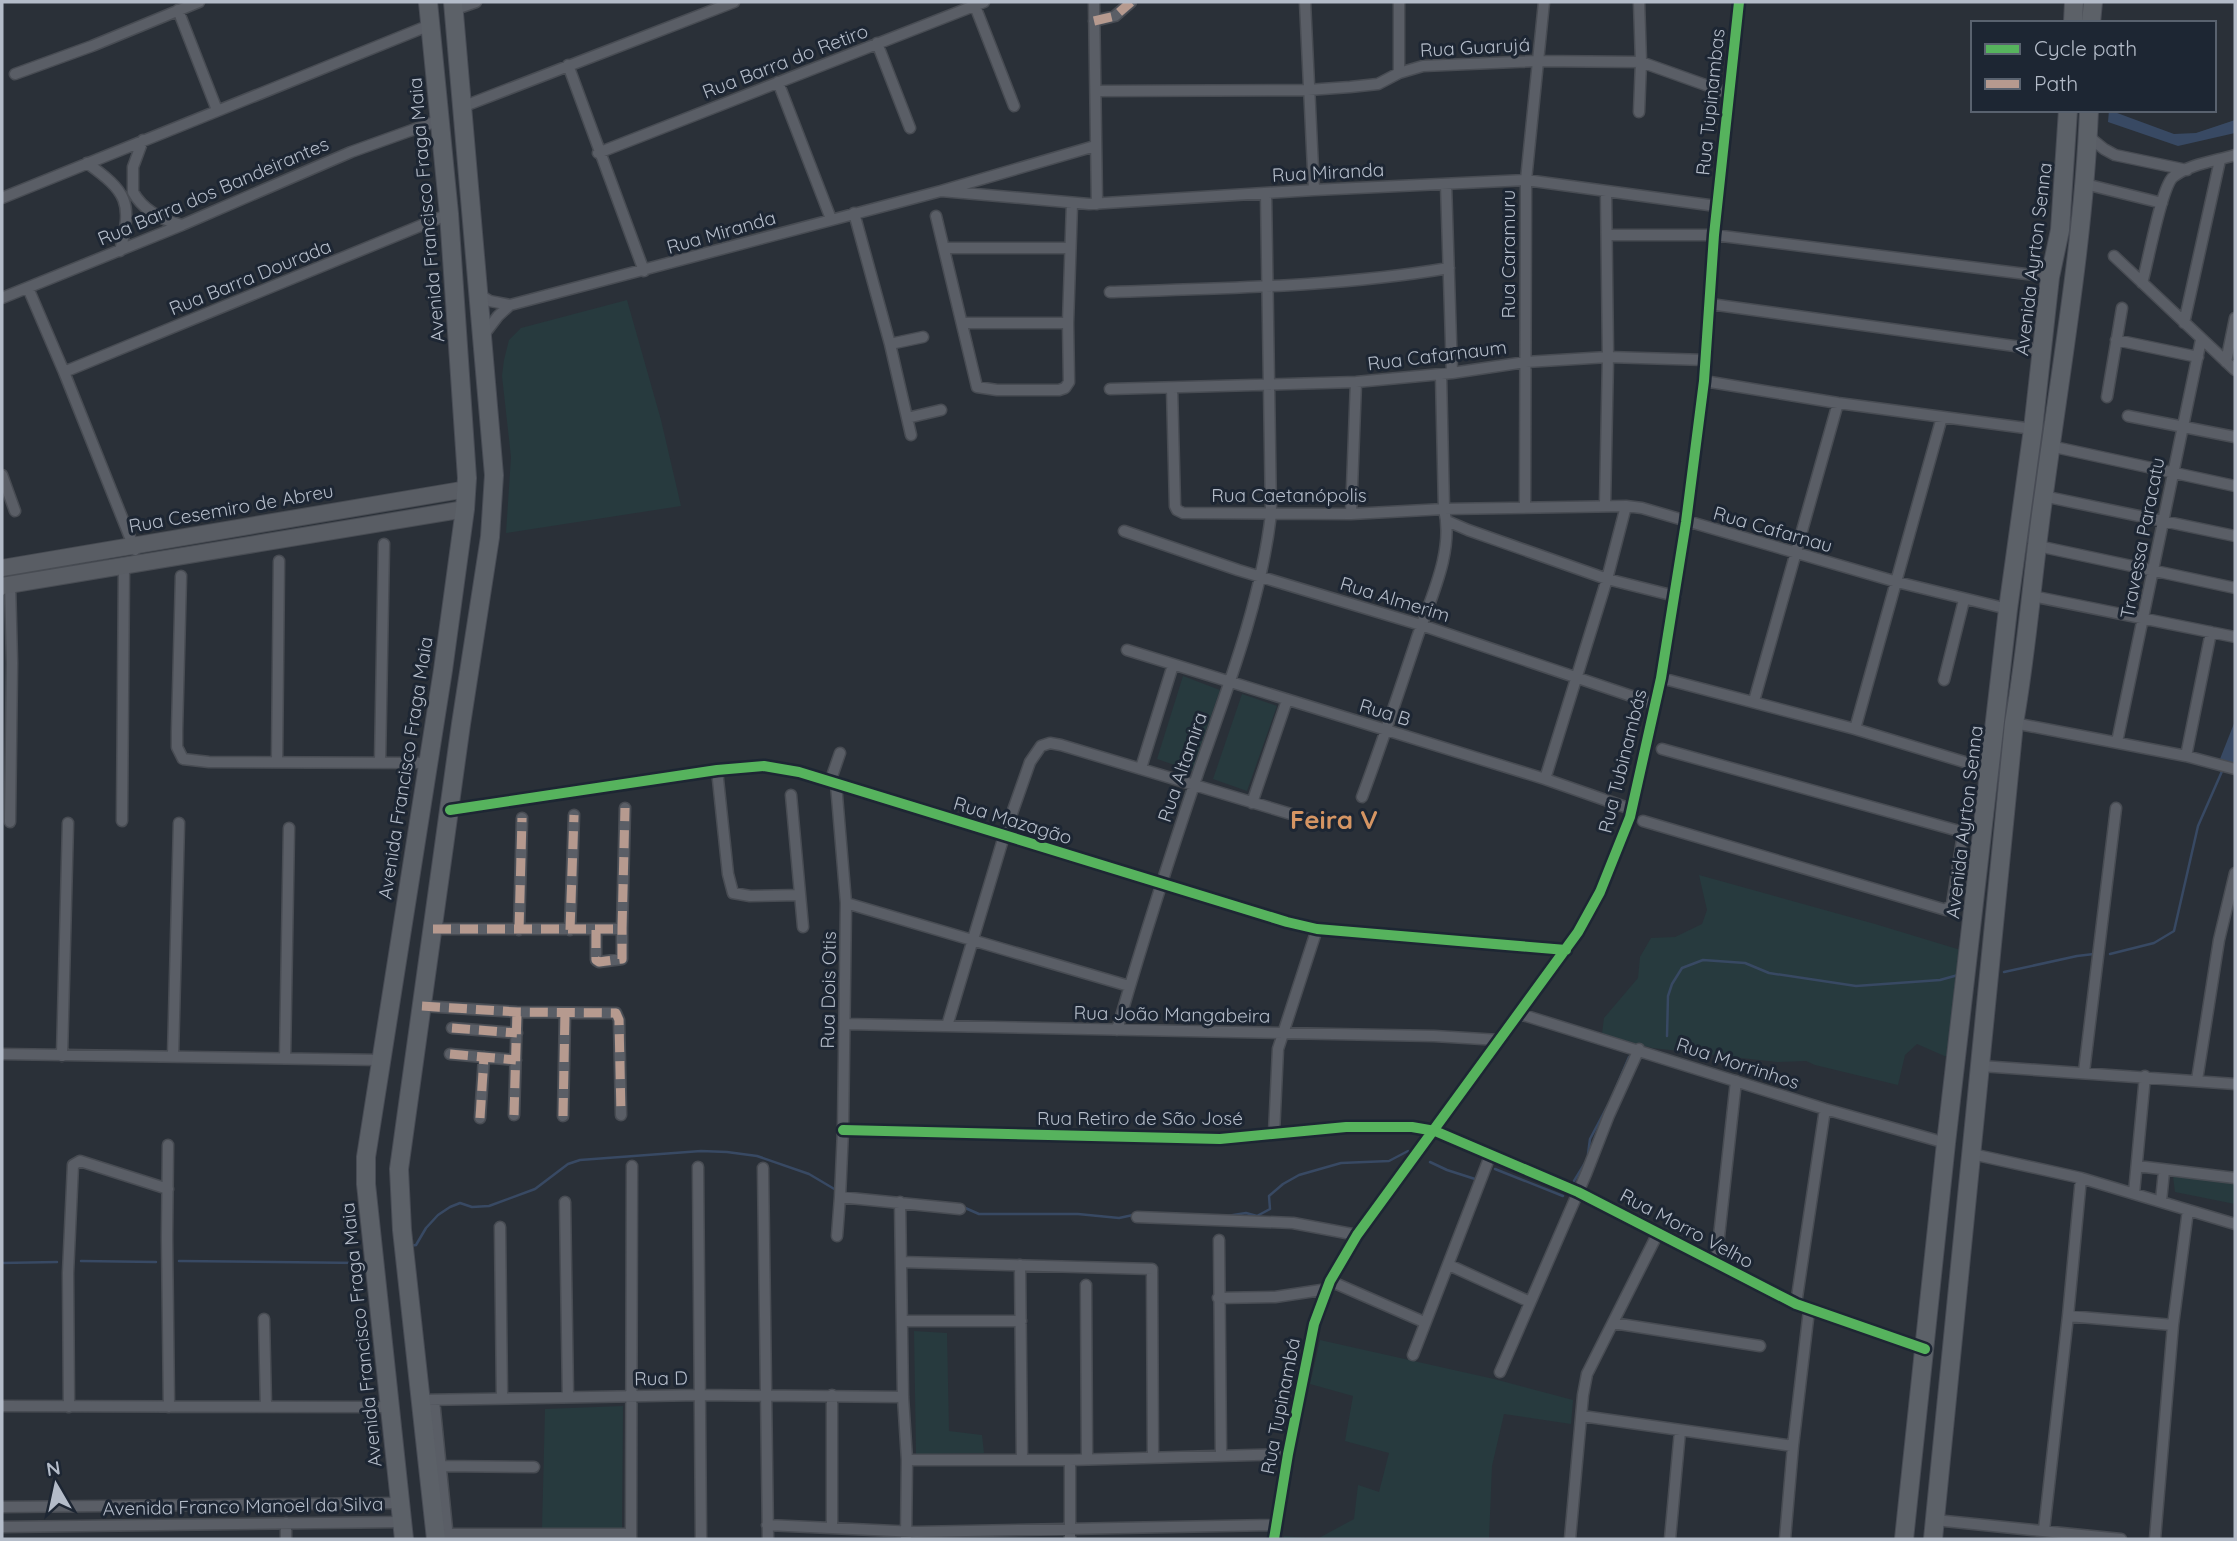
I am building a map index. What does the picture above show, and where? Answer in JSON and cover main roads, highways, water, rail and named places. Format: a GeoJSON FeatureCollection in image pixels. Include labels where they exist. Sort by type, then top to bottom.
{"type":"FeatureCollection","features":[{"type":"Feature","properties":{"kind":"main road","name":"Avenida Francisco Fraga Maia"},"geometry":{"type":"LineString","coordinates":[[403,1531],[366,1184],[366,1157],[443,670],[467,489],[449,214],[428,2]]}},
{"type":"Feature","properties":{"kind":"main road"},"geometry":{"type":"LineString","coordinates":[[2073,21],[2074,2]]}},
{"type":"Feature","properties":{"kind":"main road"},"geometry":{"type":"LineString","coordinates":[[2091,21],[2093,2]]}},
{"type":"Feature","properties":{"kind":"main road"},"geometry":{"type":"LineString","coordinates":[[444,1538],[402,1230],[400,1169],[490,537],[494,475],[453,6]]}},
{"type":"Feature","properties":{"kind":"main road","name":"Avenida Ayrton Senna"},"geometry":{"type":"LineString","coordinates":[[1904,1539],[1946,1143],[2008,609],[2043,350],[2050,277],[2060,230],[2068,112]]}},
{"type":"Feature","properties":{"kind":"main road","name":"Avenida Ayrton Senna"},"geometry":{"type":"LineString","coordinates":[[1933,1539],[2014,723],[2082,223],[2089,112]]}},
{"type":"Feature","properties":{"kind":"main road"},"geometry":{"type":"LineString","coordinates":[[450,616],[453,636],[461,645],[468,641],[478,622]]}},
{"type":"Feature","properties":{"kind":"main road"},"geometry":{"type":"LineString","coordinates":[[443,670],[450,657],[460,649],[468,650],[471,664]]}},
{"type":"Feature","properties":{"kind":"main road"},"geometry":{"type":"LineString","coordinates":[[2003,667],[2023,671]]}},
{"type":"Feature","properties":{"kind":"water"},"geometry":{"type":"Polygon","coordinates":[[[2109,112],[2114,112],[2174,134],[2196,133],[2235,120],[2235,133],[2178,146],[2108,122],[2109,112]]]}},
{"type":"Feature","properties":{"kind":"water"},"geometry":{"type":"Polygon","coordinates":[[[2235,721],[2235,763],[2220,759],[2235,721]]]}},
{"type":"Feature","properties":{"kind":"waterway"},"geometry":{"type":"LineString","coordinates":[[2110,954],[2154,943],[2174,931],[2198,826],[2223,769]]}},
{"type":"Feature","properties":{"kind":"waterway"},"geometry":{"type":"LineString","coordinates":[[2004,972],[2094,954]]}},
{"type":"Feature","properties":{"kind":"waterway"},"geometry":{"type":"LineString","coordinates":[[1667,1036],[1668,996],[1672,984],[1682,968],[1703,960],[1745,963],[1769,973],[1856,986],[1940,980],[1958,975]]}},
{"type":"Feature","properties":{"kind":"waterway"},"geometry":{"type":"LineString","coordinates":[[1615,1090],[1629,1057]]}},
{"type":"Feature","properties":{"kind":"waterway"},"geometry":{"type":"LineString","coordinates":[[1588,1154],[1590,1139],[1608,1105]]}},
{"type":"Feature","properties":{"kind":"waterway"},"geometry":{"type":"LineString","coordinates":[[410,1246],[416,1245],[426,1228],[450,1207],[460,1203],[472,1207],[489,1206],[535,1189],[568,1164],[580,1160],[701,1151],[727,1152],[757,1156],[809,1174],[836,1190]]}},
{"type":"Feature","properties":{"kind":"waterway"},"geometry":{"type":"LineString","coordinates":[[1227,1216],[1246,1213],[1257,1216],[1270,1209],[1269,1196],[1299,1175],[1341,1163],[1389,1161],[1408,1151]]}},
{"type":"Feature","properties":{"kind":"waterway"},"geometry":{"type":"LineString","coordinates":[[1430,1162],[1475,1179]]}},
{"type":"Feature","properties":{"kind":"waterway"},"geometry":{"type":"LineString","coordinates":[[1574,1181],[1585,1163]]}},
{"type":"Feature","properties":{"kind":"waterway"},"geometry":{"type":"LineString","coordinates":[[1495,1169],[1563,1196]]}},
{"type":"Feature","properties":{"kind":"waterway"},"geometry":{"type":"LineString","coordinates":[[963,1207],[979,1214],[1078,1214],[1119,1218],[1133,1215]]}},
{"type":"Feature","properties":{"kind":"waterway"},"geometry":{"type":"LineString","coordinates":[[81,1261],[156,1262]]}},
{"type":"Feature","properties":{"kind":"waterway"},"geometry":{"type":"LineString","coordinates":[[179,1261],[360,1263]]}},
{"type":"Feature","properties":{"kind":"waterway"},"geometry":{"type":"LineString","coordinates":[[2,1263],[57,1262]]}},
{"type":"Feature","properties":{"kind":"district","name":"Feira V"},"geometry":{"type":"Point","coordinates":[1334,820]}}]}
